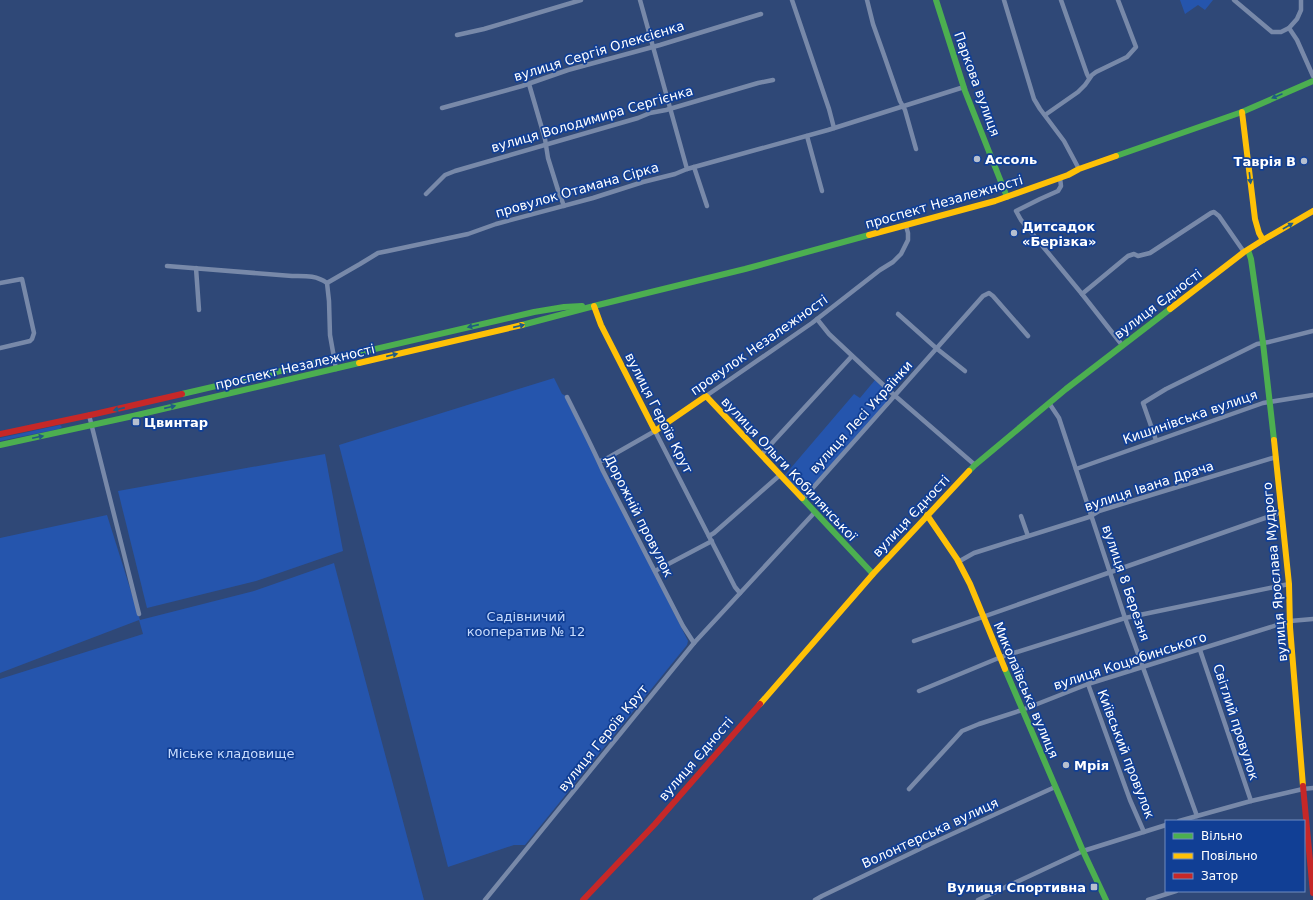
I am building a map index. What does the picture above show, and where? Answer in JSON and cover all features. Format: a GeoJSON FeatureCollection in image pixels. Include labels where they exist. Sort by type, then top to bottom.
{"type":"FeatureCollection","features":[{"type":"Feature","properties":{"kind":"main road","name":"Паркова вулиця"},"geometry":{"type":"LineString","coordinates":[[936,0],[964,87],[1007,197]]}},
{"type":"Feature","properties":{"kind":"main road","name":"проспект Незалежності"},"geometry":{"type":"LineString","coordinates":[[0,445],[540,321],[906,226],[1007,197],[1060,178],[1079,169],[1242,112],[1313,81]]}},
{"type":"Feature","properties":{"kind":"main road"},"geometry":{"type":"LineString","coordinates":[[1242,112],[1255,219],[1259,233],[1263,240]]}},
{"type":"Feature","properties":{"kind":"main road","name":"вулиця Єдності"},"geometry":{"type":"LineString","coordinates":[[583,900],[654,824],[873,574],[975,465],[1049,403],[1122,345],[1246,251],[1313,211]]}},
{"type":"Feature","properties":{"kind":"main road","name":"вулиця Ярослава Мудрого"},"geometry":{"type":"LineString","coordinates":[[1246,251],[1251,259],[1263,343],[1282,512],[1305,820]]}},
{"type":"Feature","properties":{"kind":"main road","name":"проспект Незалежності"},"geometry":{"type":"LineString","coordinates":[[0,434],[334,359],[538,311],[564,307],[594,306]]}},
{"type":"Feature","properties":{"kind":"main road","name":"вулиця Героїв Крут"},"geometry":{"type":"LineString","coordinates":[[594,306],[601,325],[655,431]]}},
{"type":"Feature","properties":{"kind":"main road"},"geometry":{"type":"LineString","coordinates":[[538,311],[540,321]]}},
{"type":"Feature","properties":{"kind":"main road","name":"провулок Незалежності"},"geometry":{"type":"LineString","coordinates":[[655,431],[706,396]]}},
{"type":"Feature","properties":{"kind":"main road","name":"вулиця Ольги Кобилянської"},"geometry":{"type":"LineString","coordinates":[[706,396],[873,574]]}},
{"type":"Feature","properties":{"kind":"main road","name":"Миколаївська вулиця"},"geometry":{"type":"LineString","coordinates":[[927,515],[958,562],[984,616],[1055,787],[1106,900]]}},
{"type":"Feature","properties":{"kind":"main road","name":"вулиця Ярослава Мудрого"},"geometry":{"type":"LineString","coordinates":[[1305,828],[1306,848],[1313,893]]}},
{"type":"Feature","properties":{"kind":"street"},"geometry":{"type":"LineString","coordinates":[[456,34],[506,22],[581,0]]}},
{"type":"Feature","properties":{"kind":"street"},"geometry":{"type":"LineString","coordinates":[[640,0],[687,169]]}},
{"type":"Feature","properties":{"kind":"street"},"geometry":{"type":"LineString","coordinates":[[792,0],[834,128]]}},
{"type":"Feature","properties":{"kind":"street"},"geometry":{"type":"LineString","coordinates":[[867,0],[873,24],[903,106],[916,148]]}},
{"type":"Feature","properties":{"kind":"street"},"geometry":{"type":"LineString","coordinates":[[1004,0],[1034,99],[1064,141],[1079,169]]}},
{"type":"Feature","properties":{"kind":"street"},"geometry":{"type":"LineString","coordinates":[[1061,0],[1089,78]]}},
{"type":"Feature","properties":{"kind":"street"},"geometry":{"type":"LineString","coordinates":[[1045,115],[1078,92],[1096,72],[1127,56],[1136,47],[1118,0]]}},
{"type":"Feature","properties":{"kind":"street"},"geometry":{"type":"LineString","coordinates":[[1234,0],[1272,32],[1281,32],[1289,28],[1297,19],[1301,10],[1301,0]]}},
{"type":"Feature","properties":{"kind":"street","name":"вулиця Сергія Олексієнка"},"geometry":{"type":"LineString","coordinates":[[442,108],[529,84],[568,70],[654,47],[761,14]]}},
{"type":"Feature","properties":{"kind":"street"},"geometry":{"type":"LineString","coordinates":[[1289,28],[1298,40],[1313,76]]}},
{"type":"Feature","properties":{"kind":"street","name":"вулиця Володимира Сергієнка"},"geometry":{"type":"LineString","coordinates":[[426,194],[431,191],[441,179],[450,173],[758,82],[772,80]]}},
{"type":"Feature","properties":{"kind":"street"},"geometry":{"type":"LineString","coordinates":[[529,84],[551,168],[564,206]]}},
{"type":"Feature","properties":{"kind":"street","name":"провулок Отамана Сірка"},"geometry":{"type":"LineString","coordinates":[[327,283],[378,253],[468,234],[496,224],[564,206],[675,174],[687,169],[834,128],[964,87]]}},
{"type":"Feature","properties":{"kind":"street"},"geometry":{"type":"LineString","coordinates":[[807,136],[822,191]]}},
{"type":"Feature","properties":{"kind":"street"},"geometry":{"type":"LineString","coordinates":[[694,167],[707,206]]}},
{"type":"Feature","properties":{"kind":"street"},"geometry":{"type":"LineString","coordinates":[[1060,178],[1061,186],[1058,192],[1016,211],[1021,220],[1122,345]]}},
{"type":"Feature","properties":{"kind":"street"},"geometry":{"type":"LineString","coordinates":[[1082,294],[1128,256],[1134,254],[1138,256],[1150,253],[1211,212],[1219,216],[1246,251]]}},
{"type":"Feature","properties":{"kind":"street","name":"провулок Незалежності"},"geometry":{"type":"LineString","coordinates":[[706,396],[817,319],[897,258],[901,254],[908,240],[906,226]]}},
{"type":"Feature","properties":{"kind":"street"},"geometry":{"type":"LineString","coordinates":[[167,266],[292,276],[310,276],[327,283],[330,335],[336,368]]}},
{"type":"Feature","properties":{"kind":"street"},"geometry":{"type":"LineString","coordinates":[[196,268],[199,310]]}},
{"type":"Feature","properties":{"kind":"street"},"geometry":{"type":"LineString","coordinates":[[0,283],[22,279],[34,333],[34,337],[26,343],[0,348]]}},
{"type":"Feature","properties":{"kind":"street","name":"вулиця Лесі Українки"},"geometry":{"type":"LineString","coordinates":[[802,499],[983,296],[990,293],[1028,336]]}},
{"type":"Feature","properties":{"kind":"street"},"geometry":{"type":"LineString","coordinates":[[898,314],[936,348],[965,371]]}},
{"type":"Feature","properties":{"kind":"street"},"geometry":{"type":"LineString","coordinates":[[817,319],[829,334],[895,396],[975,465]]}},
{"type":"Feature","properties":{"kind":"street"},"geometry":{"type":"LineString","coordinates":[[1156,440],[1143,403],[1166,389],[1257,344],[1313,331]]}},
{"type":"Feature","properties":{"kind":"street"},"geometry":{"type":"LineString","coordinates":[[761,455],[852,356]]}},
{"type":"Feature","properties":{"kind":"street","name":"Кишинівська вулиця"},"geometry":{"type":"LineString","coordinates":[[1076,468],[1263,403],[1313,395]]}},
{"type":"Feature","properties":{"kind":"street","name":"Дорожній провулок"},"geometry":{"type":"LineString","coordinates":[[567,397],[592,449],[600,461],[603,471],[683,626],[694,643]]}},
{"type":"Feature","properties":{"kind":"street","name":"вулиця 8 Березня"},"geometry":{"type":"LineString","coordinates":[[1049,403],[1058,418],[1076,468],[1125,618],[1197,816]]}},
{"type":"Feature","properties":{"kind":"street"},"geometry":{"type":"LineString","coordinates":[[89,415],[139,614]]}},
{"type":"Feature","properties":{"kind":"street","name":"провулок Незалежності"},"geometry":{"type":"LineString","coordinates":[[600,461],[655,431]]}},
{"type":"Feature","properties":{"kind":"street","name":"вулиця Героїв Крут"},"geometry":{"type":"LineString","coordinates":[[655,431],[735,587],[740,593]]}},
{"type":"Feature","properties":{"kind":"street","name":"вулиця Івана Драча"},"geometry":{"type":"LineString","coordinates":[[958,562],[974,554],[1089,517],[1099,511],[1276,457]]}},
{"type":"Feature","properties":{"kind":"street"},"geometry":{"type":"LineString","coordinates":[[709,536],[780,475]]}},
{"type":"Feature","properties":{"kind":"street","name":"вулиця Героїв Крут"},"geometry":{"type":"LineString","coordinates":[[485,900],[694,643],[815,512]]}},
{"type":"Feature","properties":{"kind":"street"},"geometry":{"type":"LineString","coordinates":[[914,641],[1282,512]]}},
{"type":"Feature","properties":{"kind":"street"},"geometry":{"type":"LineString","coordinates":[[1021,516],[1028,536]]}},
{"type":"Feature","properties":{"kind":"street"},"geometry":{"type":"LineString","coordinates":[[655,571],[712,541]]}},
{"type":"Feature","properties":{"kind":"street"},"geometry":{"type":"LineString","coordinates":[[919,691],[1001,657],[1125,618],[1288,584]]}},
{"type":"Feature","properties":{"kind":"street","name":"вулиця Коцюбинського"},"geometry":{"type":"LineString","coordinates":[[910,789],[962,731],[1022,710],[1088,684],[1290,621],[1313,619]]}},
{"type":"Feature","properties":{"kind":"street","name":"Світлий провулок"},"geometry":{"type":"LineString","coordinates":[[1200,650],[1251,802]]}},
{"type":"Feature","properties":{"kind":"street","name":"Київський провулок"},"geometry":{"type":"LineString","coordinates":[[1088,684],[1130,800],[1144,832]]}},
{"type":"Feature","properties":{"kind":"street","name":"Волонтерська вулиця"},"geometry":{"type":"LineString","coordinates":[[815,900],[928,845],[1055,787]]}},
{"type":"Feature","properties":{"kind":"street"},"geometry":{"type":"LineString","coordinates":[[1183,820],[1303,789],[1313,788]]}},
{"type":"Feature","properties":{"kind":"street"},"geometry":{"type":"LineString","coordinates":[[978,900],[1083,851],[1165,825]]}},
{"type":"Feature","properties":{"kind":"street"},"geometry":{"type":"LineString","coordinates":[[1148,900],[1173,892]]}},
{"type":"Feature","properties":{"kind":"green space"},"geometry":{"type":"Polygon","coordinates":[[[1180,0],[1213,0],[1205,10],[1198,5],[1185,14],[1180,0]]]}},
{"type":"Feature","properties":{"kind":"green space","name":"Садівничий кооператив № 12"},"geometry":{"type":"Polygon","coordinates":[[[554,378],[562,394],[566,396],[688,641],[687,645],[525,845],[514,845],[448,867],[339,445],[554,378]]]}},
{"type":"Feature","properties":{"kind":"green space"},"geometry":{"type":"Polygon","coordinates":[[[875,380],[887,393],[886,403],[803,496],[784,476],[854,394],[860,398],[875,380]]]}},
{"type":"Feature","properties":{"kind":"green space"},"geometry":{"type":"Polygon","coordinates":[[[60,425],[62,427],[59,429],[0,441],[0,438],[60,425]]]}},
{"type":"Feature","properties":{"kind":"green space"},"geometry":{"type":"Polygon","coordinates":[[[325,454],[343,551],[256,581],[147,608],[118,491],[325,454]]]}},
{"type":"Feature","properties":{"kind":"green space","name":"Міське кладовище"},"geometry":{"type":"Polygon","coordinates":[[[107,515],[140,620],[254,591],[334,563],[424,900],[0,900],[0,679],[143,634],[139,620],[0,673],[0,538],[107,515]]]}},
{"type":"Feature","properties":{"kind":"traffic: fast"},"geometry":{"type":"LineString","coordinates":[[936,0],[965,91],[1007,197]]}},
{"type":"Feature","properties":{"kind":"traffic: fast"},"geometry":{"type":"LineString","coordinates":[[1116,156],[1242,112],[1313,81]]}},
{"type":"Feature","properties":{"kind":"traffic: fast"},"geometry":{"type":"LineString","coordinates":[[522,325],[745,269],[869,235]]}},
{"type":"Feature","properties":{"kind":"traffic: fast"},"geometry":{"type":"LineString","coordinates":[[1248,250],[1251,259],[1263,343],[1274,440]]}},
{"type":"Feature","properties":{"kind":"traffic: fast"},"geometry":{"type":"LineString","coordinates":[[182,394],[534,312],[564,307],[582,306]]}},
{"type":"Feature","properties":{"kind":"traffic: fast"},"geometry":{"type":"LineString","coordinates":[[969,471],[1066,389],[1170,309]]}},
{"type":"Feature","properties":{"kind":"traffic: fast"},"geometry":{"type":"LineString","coordinates":[[0,445],[133,416],[359,363]]}},
{"type":"Feature","properties":{"kind":"traffic: fast"},"geometry":{"type":"LineString","coordinates":[[802,498],[873,574]]}},
{"type":"Feature","properties":{"kind":"traffic: fast"},"geometry":{"type":"LineString","coordinates":[[1005,669],[1083,851],[1106,900]]}},
{"type":"Feature","properties":{"kind":"traffic: slow"},"geometry":{"type":"LineString","coordinates":[[1242,112],[1255,219],[1259,233],[1263,240],[1313,211]]}},
{"type":"Feature","properties":{"kind":"traffic: slow"},"geometry":{"type":"LineString","coordinates":[[869,235],[995,201],[1116,156]]}},
{"type":"Feature","properties":{"kind":"traffic: slow"},"geometry":{"type":"LineString","coordinates":[[1170,309],[1244,252],[1263,240]]}},
{"type":"Feature","properties":{"kind":"traffic: slow"},"geometry":{"type":"LineString","coordinates":[[594,306],[601,325],[655,431],[706,396],[802,498]]}},
{"type":"Feature","properties":{"kind":"traffic: slow"},"geometry":{"type":"LineString","coordinates":[[359,363],[522,325]]}},
{"type":"Feature","properties":{"kind":"traffic: slow"},"geometry":{"type":"LineString","coordinates":[[1274,440],[1289,584],[1290,627],[1303,786]]}},
{"type":"Feature","properties":{"kind":"traffic: slow"},"geometry":{"type":"LineString","coordinates":[[760,704],[873,574],[969,471]]}},
{"type":"Feature","properties":{"kind":"traffic: slow"},"geometry":{"type":"LineString","coordinates":[[927,515],[957,559],[970,584],[1005,669]]}},
{"type":"Feature","properties":{"kind":"traffic: jam"},"geometry":{"type":"LineString","coordinates":[[0,434],[182,394]]}},
{"type":"Feature","properties":{"kind":"traffic: jam"},"geometry":{"type":"LineString","coordinates":[[583,900],[655,824],[760,704]]}},
{"type":"Feature","properties":{"kind":"traffic: jam"},"geometry":{"type":"LineString","coordinates":[[1303,786],[1313,893]]}},
{"type":"Feature","properties":{"kind":"place","name":"Ассоль"},"geometry":{"type":"Point","coordinates":[977,159]}},
{"type":"Feature","properties":{"kind":"place","name":"Таврія В"},"geometry":{"type":"Point","coordinates":[1304,161]}},
{"type":"Feature","properties":{"kind":"place","name":"Дитсадок «Берізка»"},"geometry":{"type":"Point","coordinates":[1014,233]}},
{"type":"Feature","properties":{"kind":"place","name":"Цвинтар"},"geometry":{"type":"Point","coordinates":[136,422]}},
{"type":"Feature","properties":{"kind":"place","name":"Мрія"},"geometry":{"type":"Point","coordinates":[1066,765]}},
{"type":"Feature","properties":{"kind":"place","name":"Вулиця Спортивна"},"geometry":{"type":"Point","coordinates":[1094,887]}}]}
